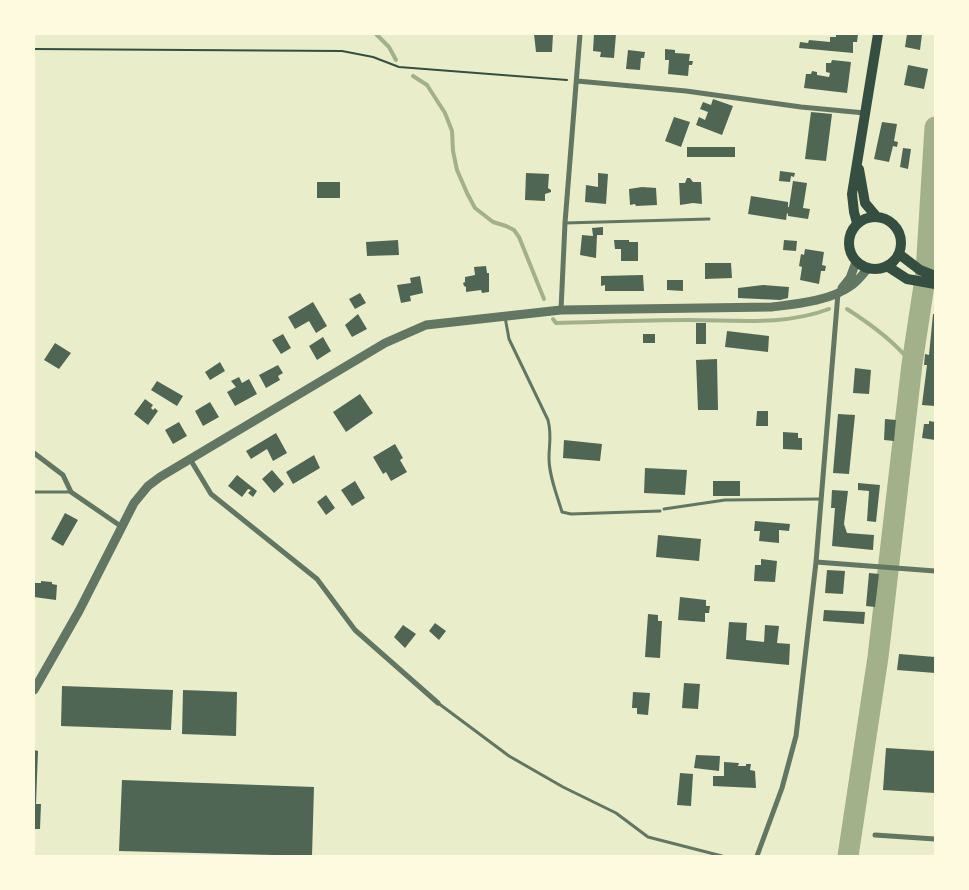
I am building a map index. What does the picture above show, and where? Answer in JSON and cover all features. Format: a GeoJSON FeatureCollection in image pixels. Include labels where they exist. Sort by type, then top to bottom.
{"type":"FeatureCollection","features":[{"type":"Feature","properties":{"kind":"main road"},"geometry":{"type":"LineString","coordinates":[[857,223],[852,194],[878,34]]}},
{"type":"Feature","properties":{"kind":"main road"},"geometry":{"type":"LineString","coordinates":[[858,158],[866,203],[876,216]]}},
{"type":"Feature","properties":{"kind":"main road"},"geometry":{"type":"LineString","coordinates":[[876,216],[886,219],[898,230],[901,238],[899,254],[894,261],[879,269],[868,268],[856,262],[848,248],[850,231],[857,223],[862,219],[876,216]]}},
{"type":"Feature","properties":{"kind":"main road"},"geometry":{"type":"LineString","coordinates":[[899,254],[920,270],[935,276]]}},
{"type":"Feature","properties":{"kind":"main road"},"geometry":{"type":"LineString","coordinates":[[887,266],[907,279],[935,284]]}},
{"type":"Feature","properties":{"kind":"street"},"geometry":{"type":"LineString","coordinates":[[560,310],[580,34]]}},
{"type":"Feature","properties":{"kind":"street"},"geometry":{"type":"LineString","coordinates":[[577,80],[865,113]]}},
{"type":"Feature","properties":{"kind":"street"},"geometry":{"type":"LineString","coordinates":[[757,856],[782,788],[796,736],[816,562],[838,292],[850,278],[856,262]]}},
{"type":"Feature","properties":{"kind":"street"},"geometry":{"type":"LineString","coordinates":[[34,690],[79,611],[134,503],[148,486],[385,343],[408,332],[433,324],[560,310],[772,307],[810,302],[853,285],[868,268]]}},
{"type":"Feature","properties":{"kind":"street"},"geometry":{"type":"LineString","coordinates":[[34,453],[63,476],[71,492],[122,527]]}},
{"type":"Feature","properties":{"kind":"street"},"geometry":{"type":"LineString","coordinates":[[190,459],[211,494],[317,579],[355,630],[438,703]]}},
{"type":"Feature","properties":{"kind":"street"},"geometry":{"type":"LineString","coordinates":[[816,562],[935,571]]}},
{"type":"Feature","properties":{"kind":"street"},"geometry":{"type":"LineString","coordinates":[[875,834],[935,839]]}},
{"type":"Feature","properties":{"kind":"lane"},"geometry":{"type":"LineString","coordinates":[[565,223],[709,219]]}},
{"type":"Feature","properties":{"kind":"lane"},"geometry":{"type":"LineString","coordinates":[[505,316],[510,339],[548,420],[552,433],[549,459],[553,483],[562,512],[571,514],[660,511]]}},
{"type":"Feature","properties":{"kind":"lane"},"geometry":{"type":"LineString","coordinates":[[34,492],[71,492]]}},
{"type":"Feature","properties":{"kind":"lane"},"geometry":{"type":"LineString","coordinates":[[664,509],[725,500],[821,499]]}},
{"type":"Feature","properties":{"kind":"lane"},"geometry":{"type":"LineString","coordinates":[[438,703],[510,756],[563,787],[616,813],[648,837],[722,856]]}},
{"type":"Feature","properties":{"kind":"path"},"geometry":{"type":"LineString","coordinates":[[34,49],[342,50],[373,57],[399,68],[577,80]]}},
{"type":"Feature","properties":{"kind":"building"},"geometry":{"type":"Polygon","coordinates":[[[534,34],[553,34],[552,52],[536,52],[534,34]]]}},
{"type":"Feature","properties":{"kind":"building"},"geometry":{"type":"Polygon","coordinates":[[[594,34],[616,34],[614,58],[600,57],[601,52],[593,51],[594,34]]]}},
{"type":"Feature","properties":{"kind":"building"},"geometry":{"type":"Polygon","coordinates":[[[836,34],[858,34],[857,42],[853,42],[853,53],[799,48],[800,42],[808,43],[809,40],[830,42],[830,37],[836,37],[836,34]]]}},
{"type":"Feature","properties":{"kind":"building"},"geometry":{"type":"Polygon","coordinates":[[[907,34],[922,34],[920,50],[905,47],[907,34]]]}},
{"type":"Feature","properties":{"kind":"building"},"geometry":{"type":"Polygon","coordinates":[[[665,49],[675,50],[675,53],[690,54],[689,61],[693,61],[692,65],[689,65],[688,76],[668,74],[669,60],[665,60],[665,49]]]}},
{"type":"Feature","properties":{"kind":"building"},"geometry":{"type":"Polygon","coordinates":[[[628,50],[645,52],[644,58],[641,58],[640,70],[626,69],[628,50]]]}},
{"type":"Feature","properties":{"kind":"building"},"geometry":{"type":"Polygon","coordinates":[[[832,60],[851,62],[847,93],[804,88],[806,74],[811,74],[812,71],[817,72],[817,75],[829,77],[830,73],[826,72],[826,63],[831,63],[832,60]]]}},
{"type":"Feature","properties":{"kind":"building"},"geometry":{"type":"Polygon","coordinates":[[[908,65],[928,69],[924,89],[904,85],[908,65]]]}},
{"type":"Feature","properties":{"kind":"building"},"geometry":{"type":"Polygon","coordinates":[[[713,99],[733,106],[722,135],[696,125],[699,117],[705,120],[708,112],[700,109],[703,102],[711,105],[713,99]]]}},
{"type":"Feature","properties":{"kind":"building"},"geometry":{"type":"Polygon","coordinates":[[[811,112],[832,114],[826,161],[805,159],[811,112]]]}},
{"type":"Feature","properties":{"kind":"building"},"geometry":{"type":"Polygon","coordinates":[[[674,117],[690,122],[681,147],[665,141],[674,117]]]}},
{"type":"Feature","properties":{"kind":"building"},"geometry":{"type":"Polygon","coordinates":[[[882,122],[897,124],[894,141],[898,142],[897,147],[893,146],[889,162],[874,159],[882,122]]]}},
{"type":"Feature","properties":{"kind":"building"},"geometry":{"type":"Polygon","coordinates":[[[687,147],[735,147],[735,157],[687,157],[687,147]]]}},
{"type":"Feature","properties":{"kind":"building"},"geometry":{"type":"Polygon","coordinates":[[[903,148],[911,149],[908,169],[900,167],[903,148]]]}},
{"type":"Feature","properties":{"kind":"building"},"geometry":{"type":"Polygon","coordinates":[[[780,171],[795,173],[794,177],[791,176],[790,182],[779,181],[780,171]]]}},
{"type":"Feature","properties":{"kind":"building"},"geometry":{"type":"Polygon","coordinates":[[[526,173],[549,174],[548,188],[551,192],[545,194],[545,201],[525,200],[526,173]]]}},
{"type":"Feature","properties":{"kind":"building"},"geometry":{"type":"Polygon","coordinates":[[[598,173],[608,174],[606,204],[585,202],[586,185],[598,187],[598,173]]]}},
{"type":"Feature","properties":{"kind":"building"},"geometry":{"type":"Polygon","coordinates":[[[687,178],[690,178],[693,182],[701,182],[702,204],[680,205],[679,183],[685,183],[687,178]]]}},
{"type":"Feature","properties":{"kind":"building"},"geometry":{"type":"Polygon","coordinates":[[[793,181],[807,183],[803,208],[810,209],[808,219],[788,216],[787,213],[786,220],[748,214],[751,196],[788,202],[789,207],[793,181]]]}},
{"type":"Feature","properties":{"kind":"building"},"geometry":{"type":"Polygon","coordinates":[[[317,182],[340,182],[340,198],[317,198],[317,182]]]}},
{"type":"Feature","properties":{"kind":"building"},"geometry":{"type":"Polygon","coordinates":[[[642,187],[656,188],[657,205],[630,205],[629,189],[642,187]]]}},
{"type":"Feature","properties":{"kind":"building"},"geometry":{"type":"Polygon","coordinates":[[[603,227],[603,235],[597,235],[596,258],[580,255],[582,235],[593,236],[592,228],[603,227]]]}},
{"type":"Feature","properties":{"kind":"building"},"geometry":{"type":"Polygon","coordinates":[[[398,240],[399,255],[367,256],[366,242],[398,240]]]}},
{"type":"Feature","properties":{"kind":"building"},"geometry":{"type":"Polygon","coordinates":[[[614,240],[638,242],[638,261],[621,261],[621,249],[615,249],[614,240]]]}},
{"type":"Feature","properties":{"kind":"building"},"geometry":{"type":"Polygon","coordinates":[[[784,240],[797,241],[796,251],[783,250],[784,240]]]}},
{"type":"Feature","properties":{"kind":"building"},"geometry":{"type":"Polygon","coordinates":[[[805,249],[824,252],[822,265],[826,266],[825,271],[821,271],[819,284],[800,280],[802,267],[799,266],[801,254],[804,255],[805,249]]]}},
{"type":"Feature","properties":{"kind":"building"},"geometry":{"type":"Polygon","coordinates":[[[705,263],[731,263],[732,278],[705,279],[705,263]]]}},
{"type":"Feature","properties":{"kind":"building"},"geometry":{"type":"Polygon","coordinates":[[[486,266],[487,273],[489,273],[489,292],[482,293],[481,290],[466,292],[466,287],[463,283],[465,282],[465,277],[475,275],[474,267],[486,266]]]}},
{"type":"Feature","properties":{"kind":"building"},"geometry":{"type":"Polygon","coordinates":[[[643,275],[644,291],[605,291],[605,285],[601,286],[601,276],[643,275]]]}},
{"type":"Feature","properties":{"kind":"building"},"geometry":{"type":"Polygon","coordinates":[[[420,276],[423,293],[410,296],[411,301],[401,303],[397,285],[411,283],[410,278],[420,276]]]}},
{"type":"Feature","properties":{"kind":"building"},"geometry":{"type":"Polygon","coordinates":[[[667,280],[683,280],[683,291],[667,290],[667,280]]]}},
{"type":"Feature","properties":{"kind":"building"},"geometry":{"type":"Polygon","coordinates":[[[763,285],[789,287],[788,298],[780,300],[738,298],[738,288],[763,285]]]}},
{"type":"Feature","properties":{"kind":"building"},"geometry":{"type":"Polygon","coordinates":[[[360,293],[366,303],[355,309],[349,299],[360,293]]]}},
{"type":"Feature","properties":{"kind":"building"},"geometry":{"type":"Polygon","coordinates":[[[313,302],[327,326],[316,333],[309,321],[295,329],[288,317],[313,302]]]}},
{"type":"Feature","properties":{"kind":"building"},"geometry":{"type":"Polygon","coordinates":[[[358,314],[367,329],[352,337],[345,325],[358,314]]]}},
{"type":"Feature","properties":{"kind":"building"},"geometry":{"type":"Polygon","coordinates":[[[933,314],[935,314],[935,406],[922,405],[927,365],[924,365],[925,354],[929,355],[933,314]]]}},
{"type":"Feature","properties":{"kind":"building"},"geometry":{"type":"Polygon","coordinates":[[[696,323],[706,323],[706,344],[696,344],[696,323]]]}},
{"type":"Feature","properties":{"kind":"building"},"geometry":{"type":"Polygon","coordinates":[[[727,331],[769,336],[768,352],[725,347],[727,331]]]}},
{"type":"Feature","properties":{"kind":"building"},"geometry":{"type":"Polygon","coordinates":[[[283,334],[291,348],[281,354],[272,340],[283,334]]]}},
{"type":"Feature","properties":{"kind":"building"},"geometry":{"type":"Polygon","coordinates":[[[643,334],[655,334],[655,343],[643,343],[643,334]]]}},
{"type":"Feature","properties":{"kind":"building"},"geometry":{"type":"Polygon","coordinates":[[[323,337],[331,351],[317,360],[309,346],[323,337]]]}},
{"type":"Feature","properties":{"kind":"building"},"geometry":{"type":"Polygon","coordinates":[[[55,343],[71,353],[59,369],[44,360],[55,343]]]}},
{"type":"Feature","properties":{"kind":"building"},"geometry":{"type":"Polygon","coordinates":[[[717,359],[718,410],[698,410],[696,360],[717,359]]]}},
{"type":"Feature","properties":{"kind":"building"},"geometry":{"type":"Polygon","coordinates":[[[220,362],[225,371],[210,380],[205,372],[220,362]]]}},
{"type":"Feature","properties":{"kind":"building"},"geometry":{"type":"Polygon","coordinates":[[[278,365],[283,373],[278,376],[280,380],[266,388],[259,375],[278,365]]]}},
{"type":"Feature","properties":{"kind":"building"},"geometry":{"type":"Polygon","coordinates":[[[855,368],[871,370],[869,394],[853,393],[855,368]]]}},
{"type":"Feature","properties":{"kind":"building"},"geometry":{"type":"Polygon","coordinates":[[[239,377],[242,383],[249,379],[257,394],[235,406],[227,392],[236,387],[231,381],[239,377]]]}},
{"type":"Feature","properties":{"kind":"building"},"geometry":{"type":"Polygon","coordinates":[[[157,381],[183,396],[177,406],[151,390],[157,381]]]}},
{"type":"Feature","properties":{"kind":"building"},"geometry":{"type":"Polygon","coordinates":[[[360,394],[373,413],[346,432],[333,412],[360,394]]]}},
{"type":"Feature","properties":{"kind":"building"},"geometry":{"type":"Polygon","coordinates":[[[145,399],[153,405],[151,408],[153,410],[155,408],[158,411],[148,425],[134,414],[145,399]]]}},
{"type":"Feature","properties":{"kind":"building"},"geometry":{"type":"Polygon","coordinates":[[[210,402],[219,417],[203,426],[195,411],[210,402]]]}},
{"type":"Feature","properties":{"kind":"building"},"geometry":{"type":"Polygon","coordinates":[[[757,411],[768,411],[768,426],[756,426],[757,411]]]}},
{"type":"Feature","properties":{"kind":"building"},"geometry":{"type":"Polygon","coordinates":[[[838,414],[855,415],[849,474],[833,473],[838,414]]]}},
{"type":"Feature","properties":{"kind":"building"},"geometry":{"type":"Polygon","coordinates":[[[885,419],[896,420],[894,441],[884,440],[885,419]]]}},
{"type":"Feature","properties":{"kind":"building"},"geometry":{"type":"Polygon","coordinates":[[[929,421],[935,422],[935,440],[922,438],[924,424],[929,424],[929,421]]]}},
{"type":"Feature","properties":{"kind":"building"},"geometry":{"type":"Polygon","coordinates":[[[179,422],[187,436],[173,444],[165,430],[179,422]]]}},
{"type":"Feature","properties":{"kind":"building"},"geometry":{"type":"Polygon","coordinates":[[[783,432],[798,433],[798,438],[802,438],[802,450],[783,449],[783,432]]]}},
{"type":"Feature","properties":{"kind":"building"},"geometry":{"type":"Polygon","coordinates":[[[276,433],[287,453],[273,461],[267,449],[251,459],[246,451],[276,433]]]}},
{"type":"Feature","properties":{"kind":"building"},"geometry":{"type":"Polygon","coordinates":[[[564,440],[602,444],[600,461],[563,458],[564,440]]]}},
{"type":"Feature","properties":{"kind":"building"},"geometry":{"type":"Polygon","coordinates":[[[395,444],[403,458],[400,460],[407,472],[391,481],[386,472],[383,474],[373,457],[395,444]]]}},
{"type":"Feature","properties":{"kind":"building"},"geometry":{"type":"Polygon","coordinates":[[[314,455],[320,468],[293,484],[286,472],[314,455]]]}},
{"type":"Feature","properties":{"kind":"building"},"geometry":{"type":"Polygon","coordinates":[[[645,468],[687,470],[685,495],[644,493],[645,468]]]}},
{"type":"Feature","properties":{"kind":"building"},"geometry":{"type":"Polygon","coordinates":[[[272,470],[284,484],[274,493],[262,479],[272,470]]]}},
{"type":"Feature","properties":{"kind":"building"},"geometry":{"type":"Polygon","coordinates":[[[237,475],[257,491],[253,497],[248,493],[251,490],[248,489],[242,497],[228,486],[237,475]]]}},
{"type":"Feature","properties":{"kind":"building"},"geometry":{"type":"Polygon","coordinates":[[[355,481],[365,498],[352,506],[341,490],[355,481]]]}},
{"type":"Feature","properties":{"kind":"building"},"geometry":{"type":"Polygon","coordinates":[[[713,481],[740,481],[740,496],[713,496],[713,481]]]}},
{"type":"Feature","properties":{"kind":"building"},"geometry":{"type":"Polygon","coordinates":[[[858,483],[880,485],[876,522],[867,521],[869,491],[858,490],[858,483]]]}},
{"type":"Feature","properties":{"kind":"building"},"geometry":{"type":"Polygon","coordinates":[[[832,490],[848,491],[844,524],[847,533],[874,535],[873,550],[832,546],[835,508],[831,508],[832,490]]]}},
{"type":"Feature","properties":{"kind":"building"},"geometry":{"type":"Polygon","coordinates":[[[326,495],[335,508],[326,515],[317,502],[326,495]]]}},
{"type":"Feature","properties":{"kind":"building"},"geometry":{"type":"Polygon","coordinates":[[[65,513],[78,520],[63,546],[51,539],[65,513]]]}},
{"type":"Feature","properties":{"kind":"building"},"geometry":{"type":"Polygon","coordinates":[[[755,521],[790,524],[789,531],[779,530],[779,543],[759,541],[760,531],[754,531],[755,521]]]}},
{"type":"Feature","properties":{"kind":"building"},"geometry":{"type":"Polygon","coordinates":[[[658,535],[701,539],[699,561],[656,557],[658,535]]]}},
{"type":"Feature","properties":{"kind":"building"},"geometry":{"type":"Polygon","coordinates":[[[761,559],[777,561],[775,582],[754,581],[755,565],[761,565],[761,559]]]}},
{"type":"Feature","properties":{"kind":"building"},"geometry":{"type":"Polygon","coordinates":[[[827,570],[845,571],[843,594],[825,593],[827,570]]]}},
{"type":"Feature","properties":{"kind":"building"},"geometry":{"type":"Polygon","coordinates":[[[869,573],[879,574],[875,607],[866,606],[869,573]]]}},
{"type":"Feature","properties":{"kind":"building"},"geometry":{"type":"Polygon","coordinates":[[[41,581],[52,582],[52,584],[57,585],[56,600],[34,597],[34,583],[41,583],[41,581]]]}},
{"type":"Feature","properties":{"kind":"building"},"geometry":{"type":"Polygon","coordinates":[[[680,597],[706,600],[706,606],[710,606],[709,613],[705,613],[705,622],[678,620],[680,597]]]}},
{"type":"Feature","properties":{"kind":"building"},"geometry":{"type":"Polygon","coordinates":[[[824,610],[865,612],[864,624],[823,621],[824,610]]]}},
{"type":"Feature","properties":{"kind":"building"},"geometry":{"type":"Polygon","coordinates":[[[648,614],[658,615],[658,621],[662,621],[660,658],[645,657],[648,614]]]}},
{"type":"Feature","properties":{"kind":"building"},"geometry":{"type":"Polygon","coordinates":[[[729,622],[747,623],[746,640],[764,642],[765,625],[779,626],[777,643],[790,644],[789,665],[726,659],[729,622]]]}},
{"type":"Feature","properties":{"kind":"building"},"geometry":{"type":"Polygon","coordinates":[[[435,623],[446,631],[439,640],[429,631],[435,623]]]}},
{"type":"Feature","properties":{"kind":"building"},"geometry":{"type":"Polygon","coordinates":[[[403,625],[416,634],[405,648],[394,637],[403,625]]]}},
{"type":"Feature","properties":{"kind":"building"},"geometry":{"type":"Polygon","coordinates":[[[899,654],[935,657],[935,673],[897,670],[899,654]]]}},
{"type":"Feature","properties":{"kind":"building"},"geometry":{"type":"Polygon","coordinates":[[[684,683],[700,684],[698,709],[682,708],[684,683]]]}},
{"type":"Feature","properties":{"kind":"building"},"geometry":{"type":"Polygon","coordinates":[[[62,686],[173,690],[171,730],[61,726],[62,686]]]}},
{"type":"Feature","properties":{"kind":"building"},"geometry":{"type":"Polygon","coordinates":[[[183,690],[237,692],[236,736],[182,734],[183,690]]]}},
{"type":"Feature","properties":{"kind":"building"},"geometry":{"type":"Polygon","coordinates":[[[633,692],[650,693],[648,715],[637,714],[637,708],[632,708],[633,692]]]}},
{"type":"Feature","properties":{"kind":"building"},"geometry":{"type":"Polygon","coordinates":[[[886,748],[935,751],[935,793],[883,790],[886,748]]]}},
{"type":"Feature","properties":{"kind":"building"},"geometry":{"type":"Polygon","coordinates":[[[34,750],[38,751],[36,804],[41,804],[40,829],[34,829],[34,750]]]}},
{"type":"Feature","properties":{"kind":"building"},"geometry":{"type":"Polygon","coordinates":[[[696,755],[720,756],[719,771],[694,768],[696,755]]]}},
{"type":"Feature","properties":{"kind":"building"},"geometry":{"type":"Polygon","coordinates":[[[724,762],[739,763],[738,766],[751,764],[750,770],[755,771],[756,788],[713,786],[713,776],[724,776],[724,762]]]}},
{"type":"Feature","properties":{"kind":"building"},"geometry":{"type":"Polygon","coordinates":[[[680,773],[693,774],[691,806],[677,805],[680,773]]]}},
{"type":"Feature","properties":{"kind":"building"},"geometry":{"type":"Polygon","coordinates":[[[122,780],[314,787],[312,856],[119,851],[122,780]]]}},
{"type":"Feature","properties":{"kind":"waterway"},"geometry":{"type":"LineString","coordinates":[[376,34],[389,47],[396,60]]}},
{"type":"Feature","properties":{"kind":"waterway"},"geometry":{"type":"LineString","coordinates":[[413,76],[427,85],[445,113],[452,131],[453,151],[457,170],[475,208],[493,222],[514,230],[519,237],[544,299]]}},
{"type":"Feature","properties":{"kind":"waterway"},"geometry":{"type":"LineString","coordinates":[[848,856],[878,657],[912,364],[926,272],[935,127]]}},
{"type":"Feature","properties":{"kind":"waterway"},"geometry":{"type":"LineString","coordinates":[[553,319],[556,323],[672,320],[760,321],[795,318],[829,309]]}},
{"type":"Feature","properties":{"kind":"waterway"},"geometry":{"type":"LineString","coordinates":[[847,309],[882,334],[912,364]]}}]}
